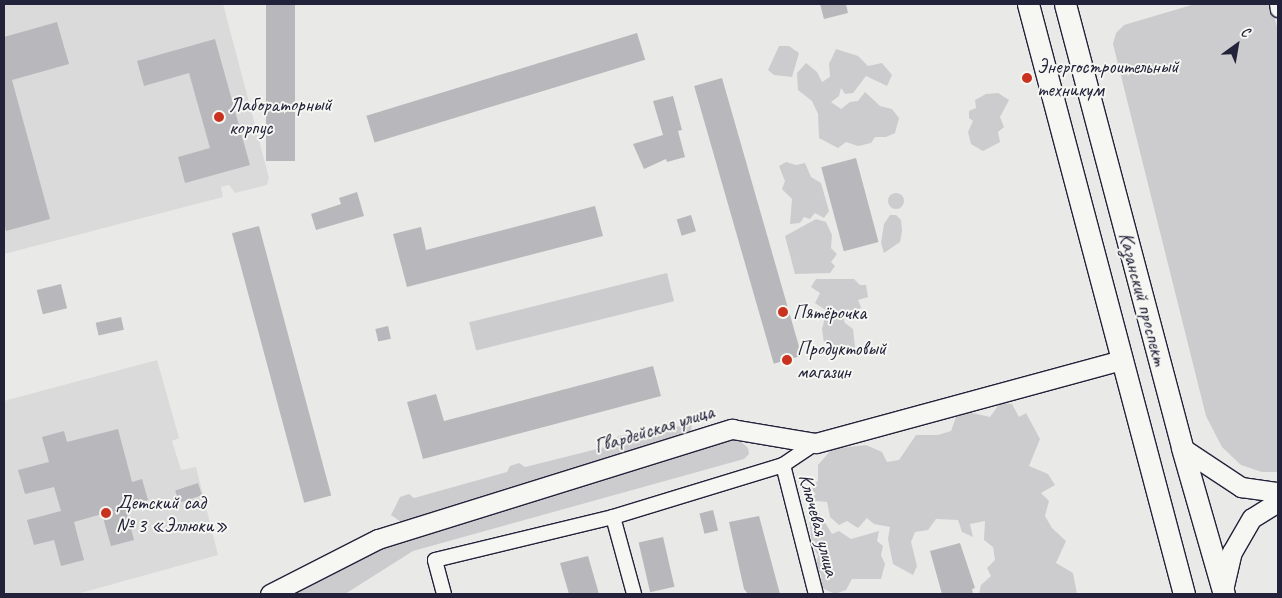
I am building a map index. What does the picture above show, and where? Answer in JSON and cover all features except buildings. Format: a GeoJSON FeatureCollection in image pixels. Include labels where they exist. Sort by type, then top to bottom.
{"type":"FeatureCollection","features":[{"type":"Feature","properties":{"kind":"main road","name":"Казанский проспект"},"geometry":{"type":"LineString","coordinates":[[1028,4],[1184,594]]}},
{"type":"Feature","properties":{"kind":"main road","name":"Казанский проспект"},"geometry":{"type":"LineString","coordinates":[[1065,4],[1182,448],[1223,592]]}},
{"type":"Feature","properties":{"kind":"street"},"geometry":{"type":"LineString","coordinates":[[1277,4],[1278,10]]}},
{"type":"Feature","properties":{"kind":"street","name":"Гвардейская улица"},"geometry":{"type":"LineString","coordinates":[[270,594],[378,539],[732,429],[816,443],[1122,360]]}},
{"type":"Feature","properties":{"kind":"street"},"geometry":{"type":"LineString","coordinates":[[444,594],[435,560],[613,517],[783,465],[816,443]]}},
{"type":"Feature","properties":{"kind":"street"},"geometry":{"type":"LineString","coordinates":[[1182,448],[1241,487],[1278,492]]}},
{"type":"Feature","properties":{"kind":"street","name":"Ключевая улица"},"geometry":{"type":"LineString","coordinates":[[783,465],[816,594]]}},
{"type":"Feature","properties":{"kind":"street"},"geometry":{"type":"LineString","coordinates":[[1223,592],[1232,552],[1252,518],[1278,502]]}},
{"type":"Feature","properties":{"kind":"street"},"geometry":{"type":"LineString","coordinates":[[613,517],[634,594]]}},
{"type":"Feature","properties":{"kind":"shaded area"},"geometry":{"type":"Polygon","coordinates":[[[4,4],[223,4],[269,178],[267,185],[235,193],[229,185],[221,187],[223,197],[4,254],[4,4]]]}},
{"type":"Feature","properties":{"kind":"shaded area"},"geometry":{"type":"Polygon","coordinates":[[[1195,4],[1271,4],[1278,31],[1278,472],[1262,472],[1241,465],[1222,447],[1206,416],[1113,44],[1116,33],[1124,25],[1195,4]]]}},
{"type":"Feature","properties":{"kind":"shaded area"},"geometry":{"type":"Polygon","coordinates":[[[779,46],[789,46],[799,53],[792,77],[774,75],[768,70],[779,46]]]}},
{"type":"Feature","properties":{"kind":"shaded area"},"geometry":{"type":"Polygon","coordinates":[[[836,49],[858,56],[868,66],[882,63],[892,75],[887,86],[866,76],[853,93],[845,94],[841,88],[839,96],[831,102],[841,109],[850,102],[858,101],[865,92],[880,106],[892,109],[899,118],[895,133],[886,137],[875,137],[871,143],[858,146],[846,142],[838,148],[819,138],[818,114],[812,101],[798,90],[797,73],[806,63],[817,72],[822,82],[830,77],[829,64],[836,49]]]}},
{"type":"Feature","properties":{"kind":"shaded area"},"geometry":{"type":"Polygon","coordinates":[[[998,93],[1009,100],[1000,117],[1004,127],[998,132],[1000,142],[983,151],[971,144],[968,132],[973,121],[969,118],[969,111],[976,108],[975,100],[986,94],[998,93]]]}},
{"type":"Feature","properties":{"kind":"shaded area"},"geometry":{"type":"Polygon","coordinates":[[[786,162],[796,165],[805,163],[811,177],[821,183],[829,211],[824,218],[815,213],[810,219],[804,217],[800,223],[790,224],[792,199],[782,189],[785,181],[779,166],[786,162]]]}},
{"type":"Feature","properties":{"kind":"shaded area"},"geometry":{"type":"Polygon","coordinates":[[[893,193],[899,193],[904,198],[902,207],[893,209],[888,204],[888,198],[893,193]]]}},
{"type":"Feature","properties":{"kind":"shaded area"},"geometry":{"type":"Polygon","coordinates":[[[890,215],[896,215],[901,220],[902,231],[900,242],[884,253],[881,243],[884,224],[890,215]]]}},
{"type":"Feature","properties":{"kind":"shaded area"},"geometry":{"type":"Polygon","coordinates":[[[816,219],[826,222],[832,235],[831,248],[837,254],[831,262],[835,266],[830,273],[795,274],[785,236],[816,219]]]}},
{"type":"Feature","properties":{"kind":"shaded area"},"geometry":{"type":"Polygon","coordinates":[[[667,273],[674,301],[476,350],[469,322],[667,273]]]}},
{"type":"Feature","properties":{"kind":"shaded area"},"geometry":{"type":"Polygon","coordinates":[[[816,279],[854,279],[860,285],[866,285],[868,297],[858,300],[861,307],[854,318],[843,317],[845,323],[853,329],[856,356],[845,356],[839,347],[824,343],[822,329],[827,311],[815,303],[820,293],[811,287],[816,279]]]}},
{"type":"Feature","properties":{"kind":"shaded area","name":"Детский сад № 3 «Эллюки»"},"geometry":{"type":"Polygon","coordinates":[[[157,360],[179,438],[172,441],[181,470],[196,467],[218,555],[77,594],[4,594],[4,401],[157,360]]]}},
{"type":"Feature","properties":{"kind":"shaded area"},"geometry":{"type":"Polygon","coordinates":[[[1000,403],[1012,404],[1019,417],[1026,413],[1040,439],[1029,466],[1048,474],[1055,485],[1041,493],[1049,501],[1045,516],[1052,528],[1066,541],[1056,563],[1073,573],[1077,594],[979,594],[981,585],[991,576],[987,568],[995,560],[993,547],[984,540],[985,521],[970,524],[973,537],[962,532],[958,520],[936,519],[928,530],[915,532],[911,542],[917,566],[913,575],[893,564],[888,539],[890,527],[874,524],[867,518],[858,528],[847,521],[839,525],[830,517],[827,502],[807,500],[816,494],[810,488],[818,481],[818,465],[832,449],[866,445],[882,452],[887,462],[899,460],[916,435],[938,435],[951,431],[956,417],[968,412],[990,417],[1000,403]]]}},
{"type":"Feature","properties":{"kind":"shaded area"},"geometry":{"type":"Polygon","coordinates":[[[692,424],[691,431],[406,521],[401,522],[391,515],[400,497],[409,494],[414,498],[507,472],[510,466],[519,463],[525,467],[613,445],[618,436],[692,424]]]}},
{"type":"Feature","properties":{"kind":"shaded area"},"geometry":{"type":"Polygon","coordinates":[[[721,437],[739,440],[748,448],[749,454],[744,459],[413,551],[345,594],[292,594],[391,545],[721,437]]]}},
{"type":"Feature","properties":{"kind":"shaded area"},"geometry":{"type":"Polygon","coordinates":[[[808,511],[818,511],[832,534],[839,531],[851,539],[879,531],[877,541],[883,546],[881,555],[885,564],[881,579],[852,579],[846,590],[835,594],[822,588],[821,574],[815,568],[818,556],[812,544],[808,511]]]}},
{"type":"Feature","properties":{"kind":"place","name":"Энергостроительный техникум"},"geometry":{"type":"Point","coordinates":[1027,78]}},
{"type":"Feature","properties":{"kind":"place","name":"Лабораторный корпус"},"geometry":{"type":"Point","coordinates":[219,117]}},
{"type":"Feature","properties":{"kind":"place","name":"Пятёрочка"},"geometry":{"type":"Point","coordinates":[783,312]}},
{"type":"Feature","properties":{"kind":"place","name":"Продуктовый магазин"},"geometry":{"type":"Point","coordinates":[787,360]}},
{"type":"Feature","properties":{"kind":"place","name":"Детский сад № 3 «Эллюки»"},"geometry":{"type":"Point","coordinates":[106,513]}}]}
